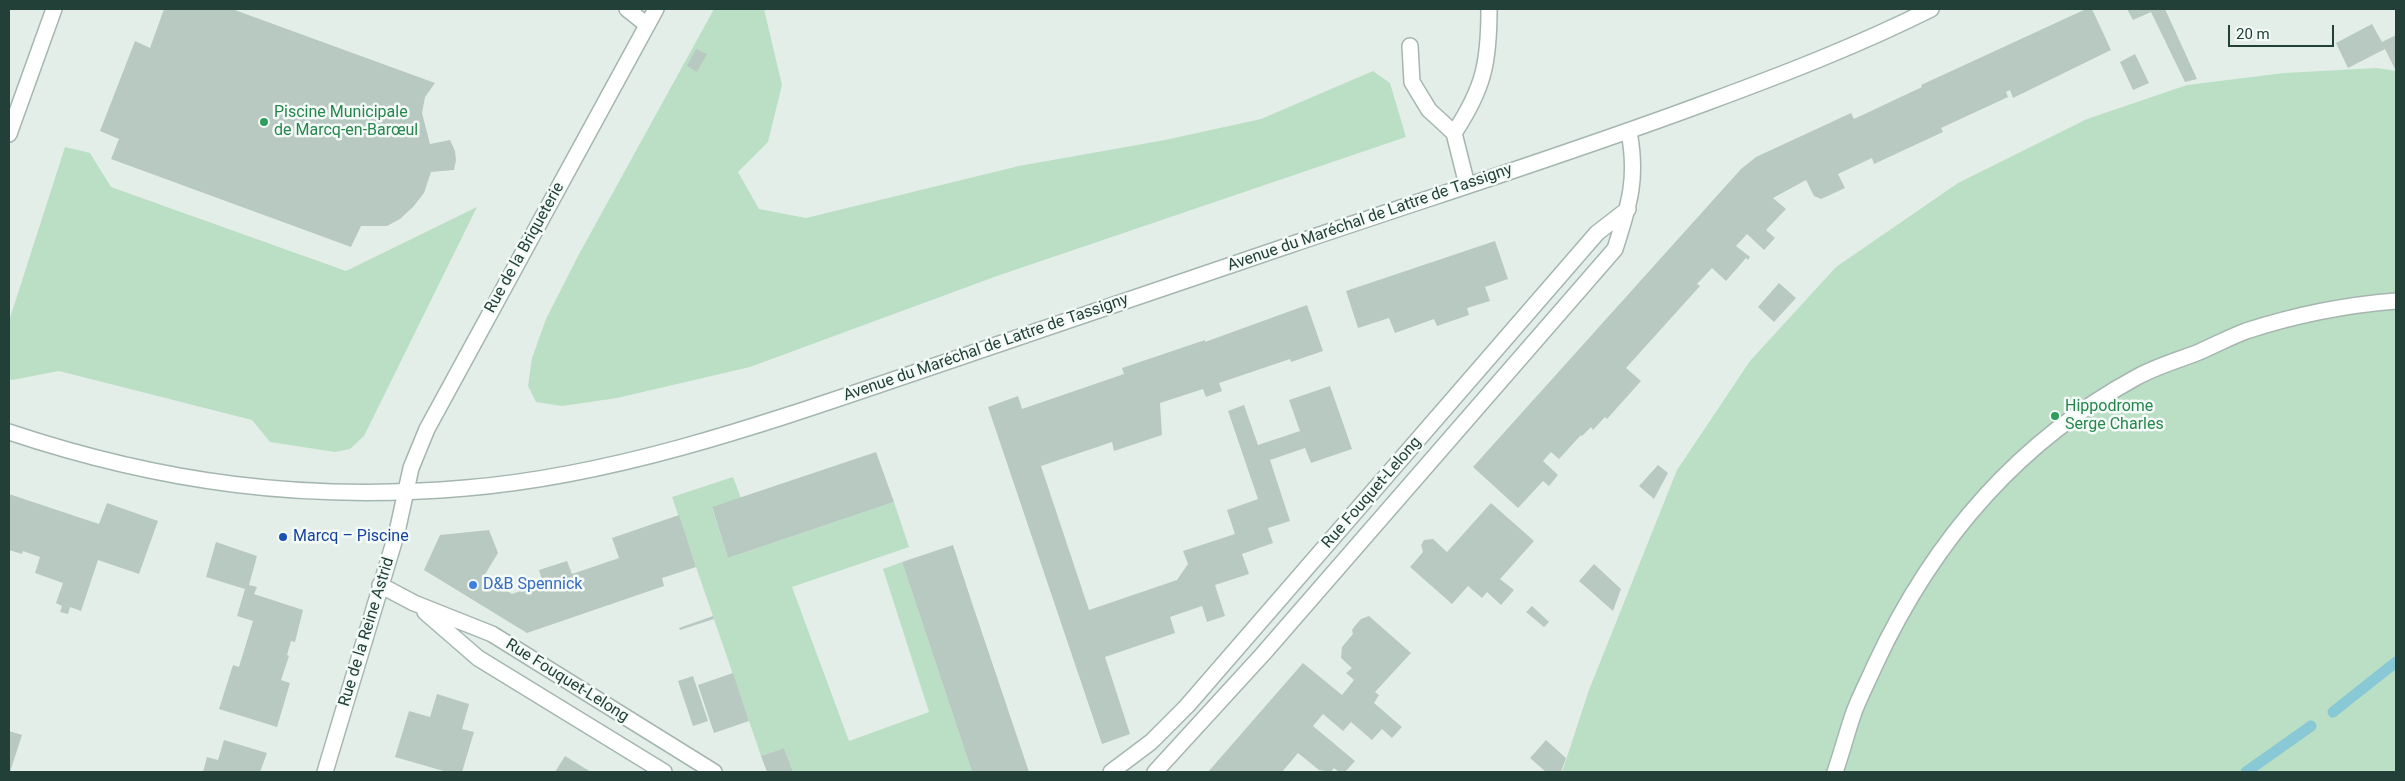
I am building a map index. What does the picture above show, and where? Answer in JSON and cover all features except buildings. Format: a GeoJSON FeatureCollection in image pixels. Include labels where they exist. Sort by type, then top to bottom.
{"type":"FeatureCollection","features":[{"type":"Feature","properties":{"kind":"street"},"geometry":{"type":"LineString","coordinates":[[9,134],[54,9]]}},
{"type":"Feature","properties":{"kind":"street"},"geometry":{"type":"LineString","coordinates":[[627,9],[647,24]]}},
{"type":"Feature","properties":{"kind":"street","name":"Rue de la Briqueterie"},"geometry":{"type":"LineString","coordinates":[[405,492],[411,468],[431,421],[656,9]]}},
{"type":"Feature","properties":{"kind":"street"},"geometry":{"type":"LineString","coordinates":[[1454,133],[1471,107],[1486,63],[1489,9]]}},
{"type":"Feature","properties":{"kind":"street","name":"Avenue du Maréchal de Lattre de Tassigny"},"geometry":{"type":"LineString","coordinates":[[9,432],[98,459],[200,481],[254,488],[327,492],[405,492],[509,483],[607,464],[702,440],[849,395],[1467,185],[1629,132],[1817,61],[1931,9]]}},
{"type":"Feature","properties":{"kind":"street"},"geometry":{"type":"LineString","coordinates":[[1410,46],[1412,82],[1429,110],[1454,133],[1467,185]]}},
{"type":"Feature","properties":{"kind":"street","name":"Rue Fouquet-Lelong"},"geometry":{"type":"LineString","coordinates":[[1155,772],[1257,660],[1615,249],[1633,189],[1632,150],[1629,132]]}},
{"type":"Feature","properties":{"kind":"street","name":"Rue Fouquet-Lelong"},"geometry":{"type":"LineString","coordinates":[[1110,772],[1151,742],[1188,706],[1597,233],[1628,209]]}},
{"type":"Feature","properties":{"kind":"street"},"geometry":{"type":"LineString","coordinates":[[1835,772],[1854,712],[1884,646],[1913,590],[1969,514],[2016,462],[2074,416],[2139,376],[2245,332],[2296,316],[2362,304],[2396,302]]}},
{"type":"Feature","properties":{"kind":"street","name":"Rue de la Reine Astrid"},"geometry":{"type":"LineString","coordinates":[[325,772],[397,532],[405,492]]}},
{"type":"Feature","properties":{"kind":"street","name":"Rue Fouquet-Lelong"},"geometry":{"type":"LineString","coordinates":[[380,585],[414,603],[492,634],[714,772]]}},
{"type":"Feature","properties":{"kind":"street","name":"Rue Fouquet-Lelong"},"geometry":{"type":"LineString","coordinates":[[414,603],[478,658],[664,772]]}},
{"type":"Feature","properties":{"kind":"green space"},"geometry":{"type":"Polygon","coordinates":[[[714,9],[764,9],[782,85],[768,142],[738,172],[759,209],[806,218],[1019,166],[1165,140],[1261,119],[1373,71],[1390,83],[1406,137],[997,276],[750,367],[617,398],[562,406],[536,402],[528,386],[532,358],[546,319],[578,256],[714,9]]]}},
{"type":"Feature","properties":{"kind":"green space","name":"Hippodrome Serge Charles"},"geometry":{"type":"Polygon","coordinates":[[[2377,68],[2396,71],[2396,772],[1562,772],[1589,690],[1677,470],[1750,361],[1836,267],[1958,183],[2087,119],[2187,85],[2284,73],[2377,68]]]}},
{"type":"Feature","properties":{"kind":"green space"},"geometry":{"type":"Polygon","coordinates":[[[65,147],[90,153],[111,187],[346,271],[477,207],[364,436],[350,449],[335,452],[270,442],[252,420],[59,371],[9,379],[9,321],[65,147]]]}},
{"type":"Feature","properties":{"kind":"green space"},"geometry":{"type":"Polygon","coordinates":[[[733,477],[741,498],[712,508],[728,558],[894,502],[909,547],[792,587],[849,741],[929,712],[883,569],[902,562],[972,772],[793,772],[784,748],[761,756],[672,497],[733,477]]]}},
{"type":"Feature","properties":{"kind":"waterway"},"geometry":{"type":"LineString","coordinates":[[2333,712],[2396,662]]}},
{"type":"Feature","properties":{"kind":"waterway"},"geometry":{"type":"LineString","coordinates":[[2246,772],[2311,726]]}},
{"type":"Feature","properties":{"kind":"place","name":"Piscine Municipale de Marcq-en-Barœul"},"geometry":{"type":"Point","coordinates":[264,122]}},
{"type":"Feature","properties":{"kind":"place","name":"Hippodrome Serge Charles"},"geometry":{"type":"Point","coordinates":[2055,416]}},
{"type":"Feature","properties":{"kind":"place","name":"Marcq – Piscine"},"geometry":{"type":"Point","coordinates":[283,537]}},
{"type":"Feature","properties":{"kind":"place","name":"D&B Spennick"},"geometry":{"type":"Point","coordinates":[473,585]}}]}
